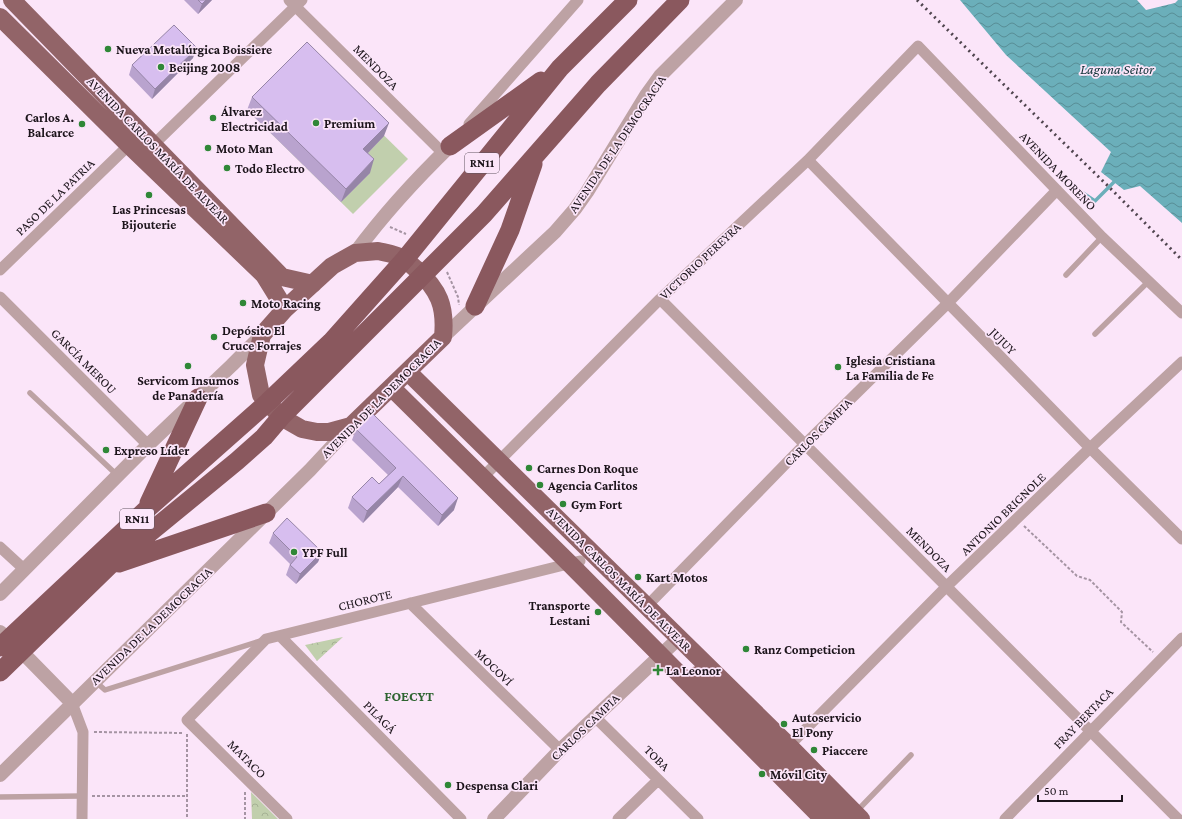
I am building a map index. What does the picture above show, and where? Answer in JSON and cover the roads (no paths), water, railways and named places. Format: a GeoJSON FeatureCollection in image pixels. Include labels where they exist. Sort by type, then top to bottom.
{"type":"FeatureCollection","features":[{"type":"Feature","properties":{"kind":"highway","name":"RN11"},"geometry":{"type":"LineString","coordinates":[[0,672],[8,642],[146,510],[268,402],[331,342],[405,259],[560,68],[628,0]]}},
{"type":"Feature","properties":{"kind":"highway","name":"RN11"},"geometry":{"type":"LineString","coordinates":[[8,642],[109,566],[264,437],[281,417],[484,214],[536,156],[552,134],[598,84],[680,0]]}},
{"type":"Feature","properties":{"kind":"highway"},"geometry":{"type":"LineString","coordinates":[[447,150],[560,68]]}},
{"type":"Feature","properties":{"kind":"highway"},"geometry":{"type":"LineString","coordinates":[[475,306],[510,230],[536,156]]}},
{"type":"Feature","properties":{"kind":"highway"},"geometry":{"type":"LineString","coordinates":[[146,510],[198,398]]}},
{"type":"Feature","properties":{"kind":"highway"},"geometry":{"type":"LineString","coordinates":[[109,566],[266,513]]}},
{"type":"Feature","properties":{"kind":"main road","name":"AVENIDA CARLOS MARÍA DE ALVEAR"},"geometry":{"type":"LineString","coordinates":[[11,0],[141,149],[264,275],[285,310]]}},
{"type":"Feature","properties":{"kind":"main road","name":"AVENIDA CARLOS MARÍA DE ALVEAR"},"geometry":{"type":"LineString","coordinates":[[0,17],[141,149],[282,277],[313,284]]}},
{"type":"Feature","properties":{"kind":"main road"},"geometry":{"type":"LineString","coordinates":[[351,426],[329,432],[317,432],[302,429],[281,417],[261,395],[255,365],[262,335],[285,310],[332,266],[355,253],[378,251],[394,254],[405,259],[423,275],[434,288],[441,304],[444,320],[443,337]]}},
{"type":"Feature","properties":{"kind":"main road","name":"AVENIDA DE LA DEMOCRACIA"},"geometry":{"type":"LineString","coordinates":[[351,426],[443,337]]}},
{"type":"Feature","properties":{"kind":"main road","name":"AVENIDA CARLOS MARÍA DE ALVEAR"},"geometry":{"type":"LineString","coordinates":[[408,372],[426,390],[490,469]]}},
{"type":"Feature","properties":{"kind":"main road","name":"AVENIDA CARLOS MARÍA DE ALVEAR"},"geometry":{"type":"LineString","coordinates":[[392,388],[407,403],[490,469],[646,606],[669,647],[823,819]]}},
{"type":"Feature","properties":{"kind":"main road","name":"AVENIDA CARLOS MARÍA DE ALVEAR"},"geometry":{"type":"LineString","coordinates":[[426,390],[455,434],[490,469],[575,562],[784,751],[852,817]]}},
{"type":"Feature","properties":{"kind":"main road","name":"AVENIDA CARLOS MARÍA DE ALVEAR"},"geometry":{"type":"LineString","coordinates":[[407,403],[455,434]]}},
{"type":"Feature","properties":{"kind":"street"},"geometry":{"type":"LineString","coordinates":[[0,11],[11,0]]}},
{"type":"Feature","properties":{"kind":"street"},"geometry":{"type":"LineString","coordinates":[[355,253],[371,231],[447,150],[578,0]]}},
{"type":"Feature","properties":{"kind":"street","name":"AVENIDA DE LA DEMOCRACIA"},"geometry":{"type":"LineString","coordinates":[[443,337],[554,232],[575,209],[647,94],[660,76],[736,0]]}},
{"type":"Feature","properties":{"kind":"street","name":"PASO DE LA PATRIA"},"geometry":{"type":"LineString","coordinates":[[0,270],[141,149],[295,2]]}},
{"type":"Feature","properties":{"kind":"street","name":"MENDOZA"},"geometry":{"type":"LineString","coordinates":[[295,2],[447,150]]}},
{"type":"Feature","properties":{"kind":"street","name":"VICTORIO PEREYRA"},"geometry":{"type":"LineString","coordinates":[[490,469],[660,299],[808,160],[918,46]]}},
{"type":"Feature","properties":{"kind":"street","name":"AVENIDA MORENO"},"geometry":{"type":"LineString","coordinates":[[918,46],[1102,236],[1182,312]]}},
{"type":"Feature","properties":{"kind":"street","name":"JUJUY"},"geometry":{"type":"LineString","coordinates":[[808,160],[947,304],[1182,539]]}},
{"type":"Feature","properties":{"kind":"street","name":"CARLOS CAMPIA"},"geometry":{"type":"LineString","coordinates":[[646,606],[804,444],[947,304],[1057,190]]}},
{"type":"Feature","properties":{"kind":"street","name":"GARCÍA MEROU"},"geometry":{"type":"LineString","coordinates":[[0,297],[148,445]]}},
{"type":"Feature","properties":{"kind":"street","name":"MENDOZA"},"geometry":{"type":"LineString","coordinates":[[660,299],[1178,819]]}},
{"type":"Feature","properties":{"kind":"street"},"geometry":{"type":"LineString","coordinates":[[0,594],[148,445],[262,335]]}},
{"type":"Feature","properties":{"kind":"street","name":"ANTONIO BRIGNOLE"},"geometry":{"type":"LineString","coordinates":[[784,751],[947,586],[1090,448],[1182,362]]}},
{"type":"Feature","properties":{"kind":"street","name":"AVENIDA DE LA DEMOCRACIA"},"geometry":{"type":"LineString","coordinates":[[0,775],[310,470],[351,426]]}},
{"type":"Feature","properties":{"kind":"street"},"geometry":{"type":"LineString","coordinates":[[0,547],[25,570]]}},
{"type":"Feature","properties":{"kind":"street","name":"CHOROTE"},"geometry":{"type":"LineString","coordinates":[[266,639],[575,562]]}},
{"type":"Feature","properties":{"kind":"street","name":"MOCOVÍ"},"geometry":{"type":"LineString","coordinates":[[410,603],[560,750]]}},
{"type":"Feature","properties":{"kind":"street","name":"PILAGÁ"},"geometry":{"type":"LineString","coordinates":[[280,636],[461,819]]}},
{"type":"Feature","properties":{"kind":"street","name":"FRAY BERTACA"},"geometry":{"type":"LineString","coordinates":[[1005,819],[1182,638]]}},
{"type":"Feature","properties":{"kind":"street","name":"MATACO"},"geometry":{"type":"LineString","coordinates":[[266,639],[187,720],[287,819]]}},
{"type":"Feature","properties":{"kind":"street"},"geometry":{"type":"LineString","coordinates":[[8,642],[72,703],[83,732],[82,819]]}},
{"type":"Feature","properties":{"kind":"street","name":"CARLOS CAMPIA"},"geometry":{"type":"LineString","coordinates":[[494,819],[560,750],[669,647]]}},
{"type":"Feature","properties":{"kind":"street","name":"TOBA"},"geometry":{"type":"LineString","coordinates":[[595,717],[698,819]]}},
{"type":"Feature","properties":{"kind":"street"},"geometry":{"type":"LineString","coordinates":[[618,819],[658,780]]}},
{"type":"Feature","properties":{"kind":"lane"},"geometry":{"type":"LineString","coordinates":[[1066,274],[1102,236]]}},
{"type":"Feature","properties":{"kind":"lane"},"geometry":{"type":"LineString","coordinates":[[1095,334],[1150,281]]}},
{"type":"Feature","properties":{"kind":"lane"},"geometry":{"type":"LineString","coordinates":[[30,393],[118,476]]}},
{"type":"Feature","properties":{"kind":"lane"},"geometry":{"type":"LineString","coordinates":[[95,681],[105,690],[266,639]]}},
{"type":"Feature","properties":{"kind":"lane"},"geometry":{"type":"LineString","coordinates":[[852,817],[911,755]]}},
{"type":"Feature","properties":{"kind":"lane"},"geometry":{"type":"LineString","coordinates":[[0,797],[82,796]]}},
{"type":"Feature","properties":{"kind":"water","name":"Laguna Seitor"},"geometry":{"type":"Polygon","coordinates":[[[960,0],[1137,0],[1146,10],[1182,0],[1182,223],[1140,186],[1124,190],[1101,172],[1111,152],[1006,55],[960,0]]]}},
{"type":"Feature","properties":{"kind":"waterway"},"geometry":{"type":"LineString","coordinates":[[1080,191],[1095,201],[1114,182]]}},
{"type":"Feature","properties":{"kind":"railway"},"geometry":{"type":"LineString","coordinates":[[917,0],[1182,260]]}},
{"type":"Feature","properties":{"kind":"place","name":"Nueva Metalúrgica Boissiere"},"geometry":{"type":"Point","coordinates":[108,49]}},
{"type":"Feature","properties":{"kind":"place","name":"Beijing 2008"},"geometry":{"type":"Point","coordinates":[161,67]}},
{"type":"Feature","properties":{"kind":"place","name":"Álvarez Electricidad"},"geometry":{"type":"Point","coordinates":[213,118]}},
{"type":"Feature","properties":{"kind":"place","name":"Premium"},"geometry":{"type":"Point","coordinates":[316,123]}},
{"type":"Feature","properties":{"kind":"place","name":"Carlos A. Balcarce"},"geometry":{"type":"Point","coordinates":[82,124]}},
{"type":"Feature","properties":{"kind":"place","name":"Moto Man"},"geometry":{"type":"Point","coordinates":[208,148]}},
{"type":"Feature","properties":{"kind":"place","name":"Todo Electro"},"geometry":{"type":"Point","coordinates":[227,168]}},
{"type":"Feature","properties":{"kind":"place","name":"Las Princesas Bijouterie"},"geometry":{"type":"Point","coordinates":[149,195]}},
{"type":"Feature","properties":{"kind":"place","name":"Moto Racing"},"geometry":{"type":"Point","coordinates":[243,303]}},
{"type":"Feature","properties":{"kind":"place","name":"Depósito El Cruce Forrajes"},"geometry":{"type":"Point","coordinates":[214,337]}},
{"type":"Feature","properties":{"kind":"place","name":"Servicom Insumos de Panadería"},"geometry":{"type":"Point","coordinates":[188,366]}},
{"type":"Feature","properties":{"kind":"place","name":"Iglesia Cristiana La Familia de Fe"},"geometry":{"type":"Point","coordinates":[838,367]}},
{"type":"Feature","properties":{"kind":"place","name":"Expreso Líder"},"geometry":{"type":"Point","coordinates":[106,450]}},
{"type":"Feature","properties":{"kind":"place","name":"Carnes Don Roque"},"geometry":{"type":"Point","coordinates":[529,468]}},
{"type":"Feature","properties":{"kind":"place","name":"Agencia Carlitos"},"geometry":{"type":"Point","coordinates":[540,485]}},
{"type":"Feature","properties":{"kind":"place","name":"Gym Fort"},"geometry":{"type":"Point","coordinates":[563,504]}},
{"type":"Feature","properties":{"kind":"place","name":"YPF Full"},"geometry":{"type":"Point","coordinates":[294,552]}},
{"type":"Feature","properties":{"kind":"place","name":"Kart Motos"},"geometry":{"type":"Point","coordinates":[638,577]}},
{"type":"Feature","properties":{"kind":"place","name":"Transporte Lestani"},"geometry":{"type":"Point","coordinates":[598,612]}},
{"type":"Feature","properties":{"kind":"place","name":"Ranz Competicion"},"geometry":{"type":"Point","coordinates":[746,649]}},
{"type":"Feature","properties":{"kind":"place","name":"La Leonor"},"geometry":{"type":"Point","coordinates":[658,670]}},
{"type":"Feature","properties":{"kind":"place","name":"Autoservicio El Pony"},"geometry":{"type":"Point","coordinates":[784,724]}},
{"type":"Feature","properties":{"kind":"place","name":"Piaccere"},"geometry":{"type":"Point","coordinates":[814,750]}},
{"type":"Feature","properties":{"kind":"place","name":"Móvil City"},"geometry":{"type":"Point","coordinates":[762,774]}},
{"type":"Feature","properties":{"kind":"place","name":"Despensa Clari"},"geometry":{"type":"Point","coordinates":[448,785]}},
{"type":"Feature","properties":{"kind":"district","name":"FOECYT"},"geometry":{"type":"Point","coordinates":[409,696]}}]}
